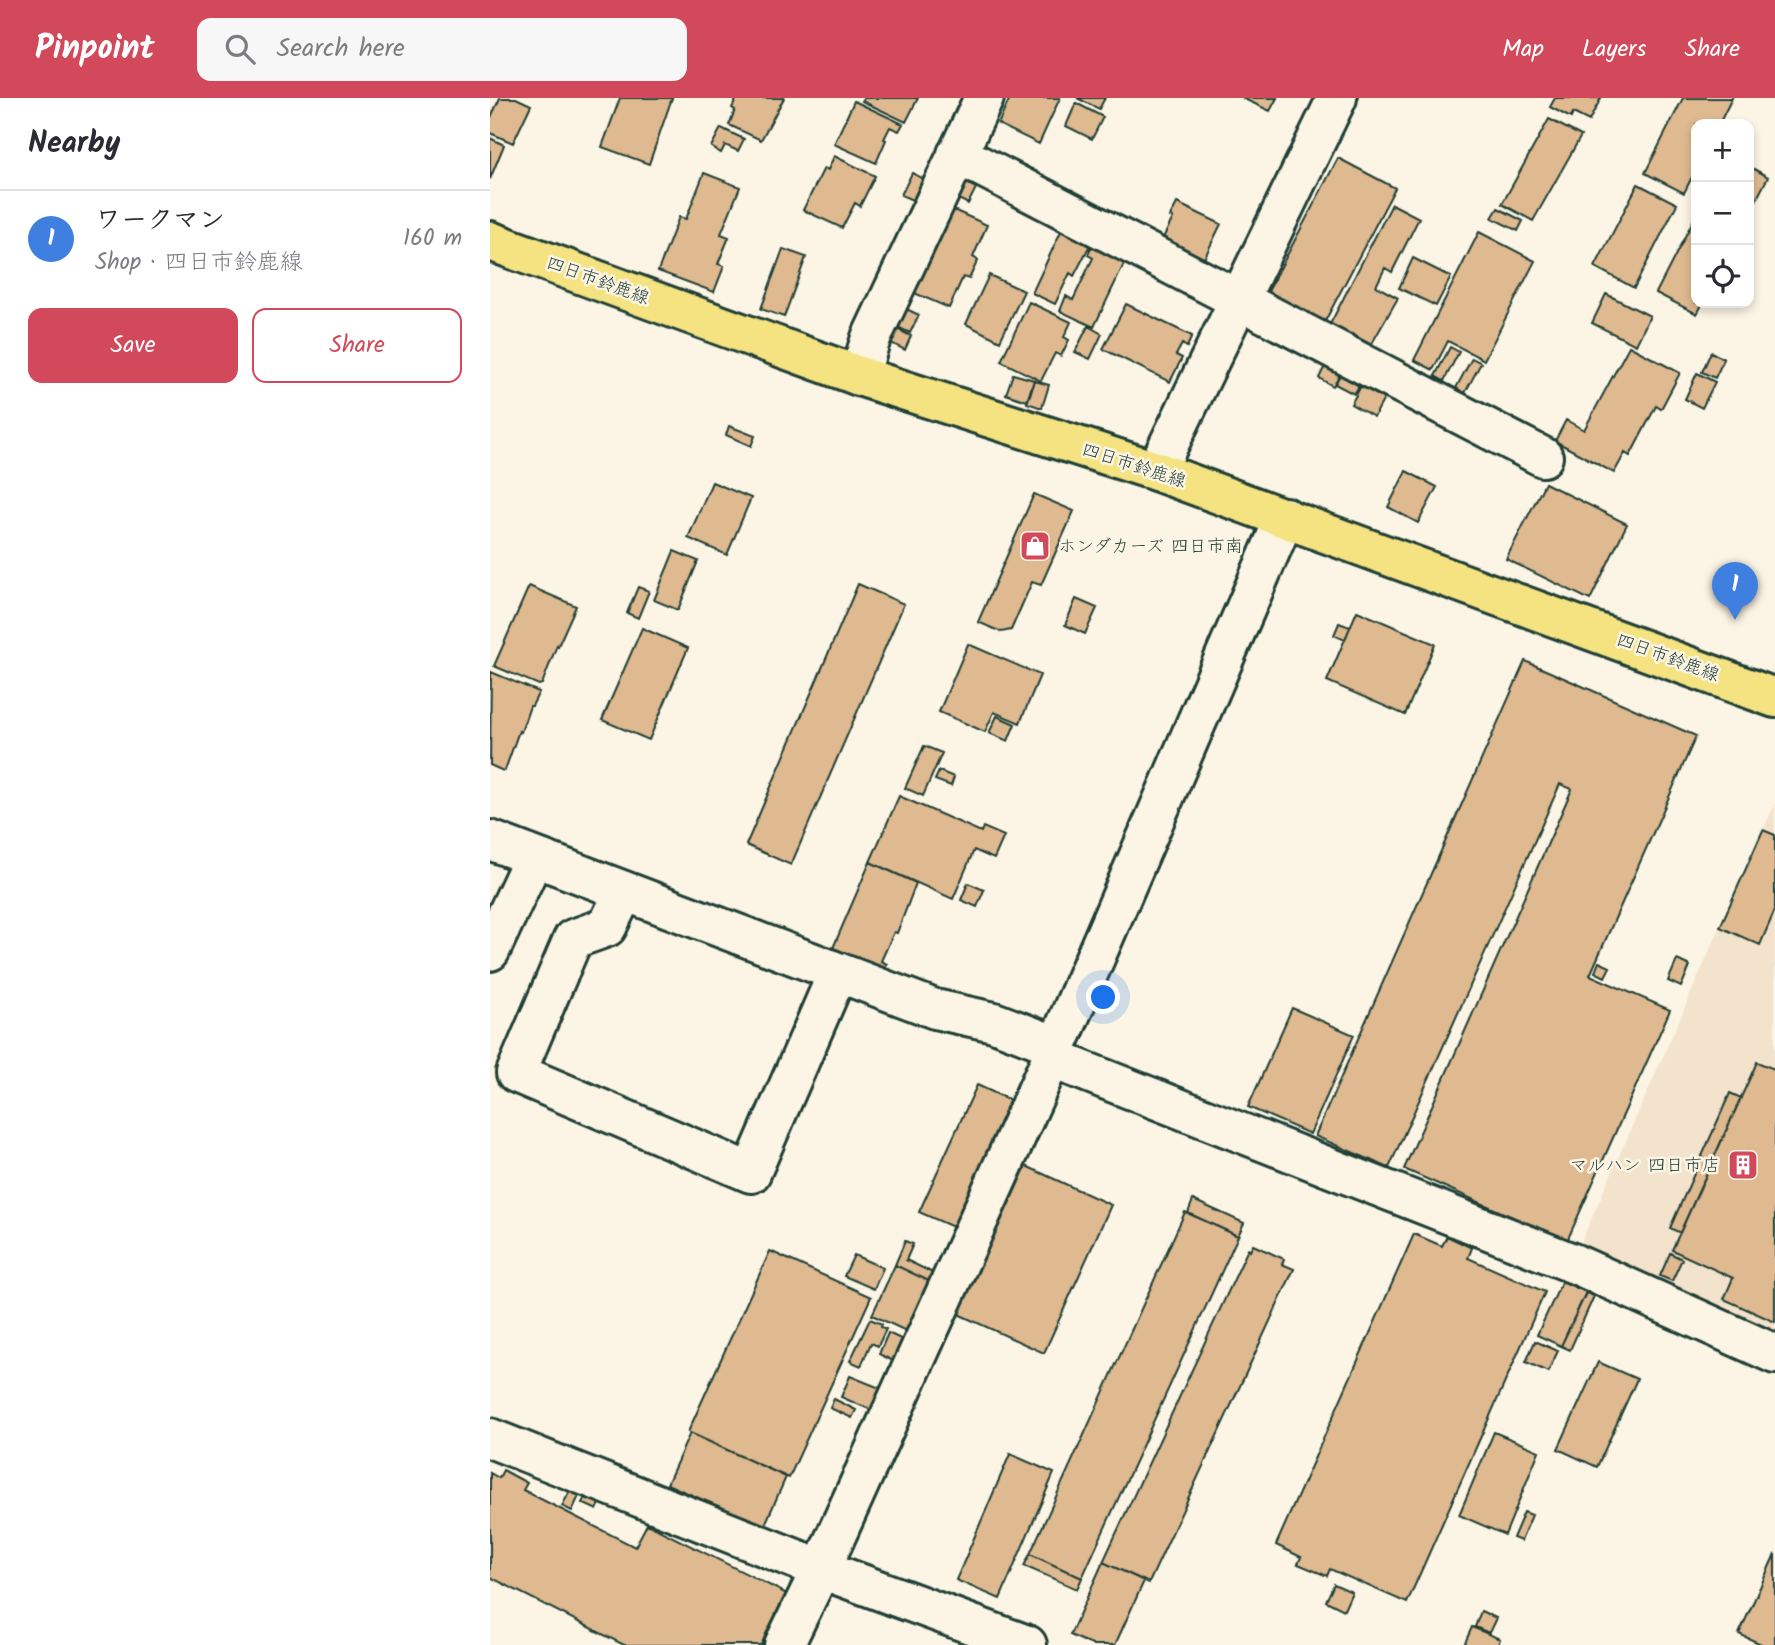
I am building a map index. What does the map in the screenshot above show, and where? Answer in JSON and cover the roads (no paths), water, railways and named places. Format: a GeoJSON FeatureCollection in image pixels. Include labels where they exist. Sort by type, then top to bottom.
{"type":"FeatureCollection","features":[{"type":"Feature","properties":{"kind":"main road","name":"四日市鈴鹿線"},"geometry":{"type":"LineString","coordinates":[[490,241],[859,376],[1156,471],[1775,698]]}},
{"type":"Feature","properties":{"kind":"street"},"geometry":{"type":"LineString","coordinates":[[859,376],[871,338],[984,98]]}},
{"type":"Feature","properties":{"kind":"street"},"geometry":{"type":"LineString","coordinates":[[1156,471],[1337,98]]}},
{"type":"Feature","properties":{"kind":"street"},"geometry":{"type":"LineString","coordinates":[[957,154],[1543,457]]}},
{"type":"Feature","properties":{"kind":"street"},"geometry":{"type":"LineString","coordinates":[[784,1645],[821,1569],[1054,1052],[1285,517]]}},
{"type":"Feature","properties":{"kind":"street"},"geometry":{"type":"LineString","coordinates":[[490,841],[935,1009],[994,1022],[1054,1052],[1575,1264],[1775,1354]]}},
{"type":"Feature","properties":{"kind":"street"},"geometry":{"type":"LineString","coordinates":[[490,951],[534,857]]}},
{"type":"Feature","properties":{"kind":"street"},"geometry":{"type":"LineString","coordinates":[[624,892],[607,927],[573,939],[516,1073],[751,1173],[838,972]]}},
{"type":"Feature","properties":{"kind":"street"},"geometry":{"type":"LineString","coordinates":[[490,1438],[821,1569],[1027,1645]]}},
{"type":"Feature","properties":{"kind":"place","name":"ホンダカーズ 四日市南"},"geometry":{"type":"Point","coordinates":[1035,546]}},
{"type":"Feature","properties":{"kind":"place","name":"ワークマン"},"geometry":{"type":"Point","coordinates":[1735,620]}},
{"type":"Feature","properties":{"kind":"place","name":"マルハン 四日市店"},"geometry":{"type":"Point","coordinates":[1743,1165]}}]}
